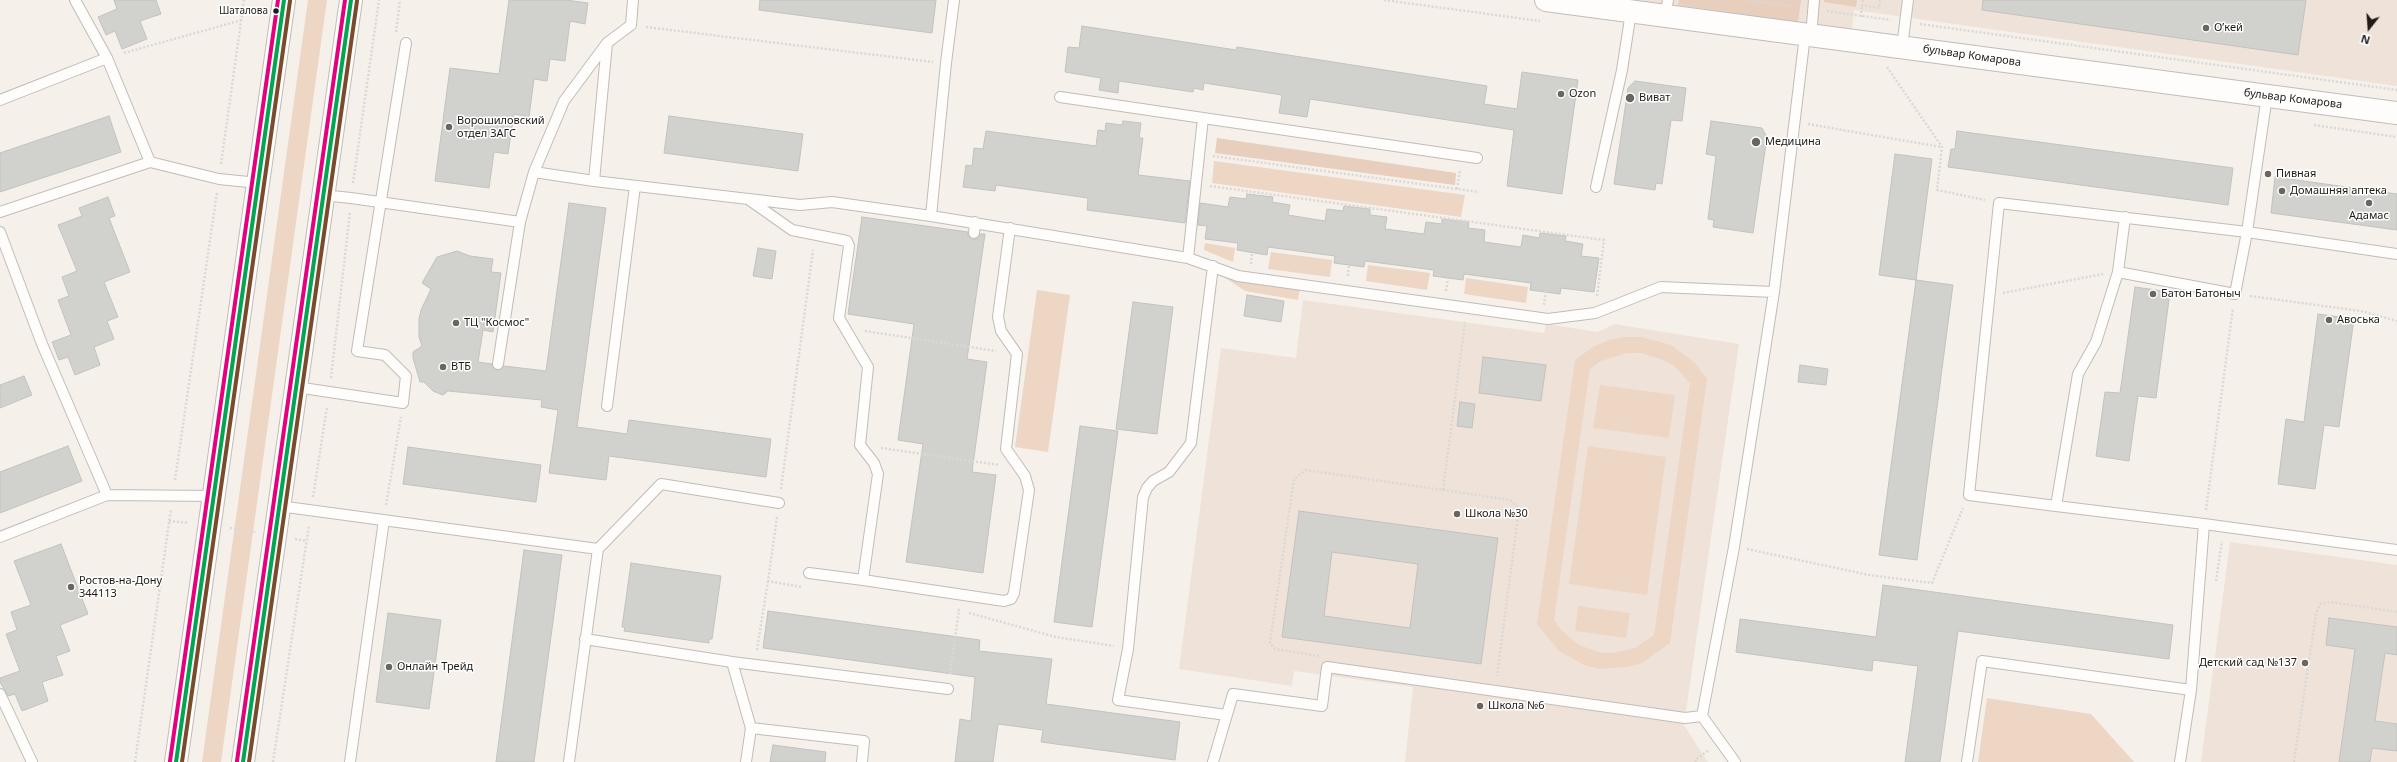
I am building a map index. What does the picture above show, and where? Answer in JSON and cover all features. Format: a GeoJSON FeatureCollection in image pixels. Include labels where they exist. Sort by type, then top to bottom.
{"type":"FeatureCollection","features":[{"type":"Feature","properties":{"kind":"main road"},"geometry":{"type":"LineString","coordinates":[[176,762],[284,0]]}},
{"type":"Feature","properties":{"kind":"main road"},"geometry":{"type":"LineString","coordinates":[[243,762],[322,195],[351,0]]}},
{"type":"Feature","properties":{"kind":"main road","name":"бульвар Комарова"},"geometry":{"type":"LineString","coordinates":[[1546,0],[1632,12],[1667,8],[1808,36],[1902,47],[2397,113]]}},
{"type":"Feature","properties":{"kind":"lane"},"geometry":{"type":"LineString","coordinates":[[75,0],[107,58],[150,162]]}},
{"type":"Feature","properties":{"kind":"lane"},"geometry":{"type":"LineString","coordinates":[[498,364],[520,222],[534,172],[564,100],[607,43],[631,25],[633,0]]}},
{"type":"Feature","properties":{"kind":"lane"},"geometry":{"type":"LineString","coordinates":[[931,216],[946,63],[954,0]]}},
{"type":"Feature","properties":{"kind":"lane"},"geometry":{"type":"LineString","coordinates":[[1735,762],[1702,716],[1734,547],[1774,292],[1796,122],[1814,0]]}},
{"type":"Feature","properties":{"kind":"lane"},"geometry":{"type":"LineString","coordinates":[[1902,47],[1908,0]]}},
{"type":"Feature","properties":{"kind":"lane"},"geometry":{"type":"LineString","coordinates":[[1596,187],[1622,70],[1632,12]]}},
{"type":"Feature","properties":{"kind":"lane"},"geometry":{"type":"LineString","coordinates":[[296,387],[403,403],[406,376],[385,355],[357,351],[406,43]]}},
{"type":"Feature","properties":{"kind":"lane"},"geometry":{"type":"LineString","coordinates":[[594,181],[607,43]]}},
{"type":"Feature","properties":{"kind":"lane"},"geometry":{"type":"LineString","coordinates":[[0,100],[107,58]]}},
{"type":"Feature","properties":{"kind":"lane"},"geometry":{"type":"LineString","coordinates":[[2118,272],[2235,294],[2247,232],[2267,96]]}},
{"type":"Feature","properties":{"kind":"lane"},"geometry":{"type":"LineString","coordinates":[[1060,97],[1477,158]]}},
{"type":"Feature","properties":{"kind":"lane"},"geometry":{"type":"LineString","coordinates":[[1188,258],[1203,118]]}},
{"type":"Feature","properties":{"kind":"lane"},"geometry":{"type":"LineString","coordinates":[[0,212],[150,162],[219,179],[258,183]]}},
{"type":"Feature","properties":{"kind":"lane"},"geometry":{"type":"LineString","coordinates":[[534,172],[594,181],[800,205],[832,202],[975,222],[1188,258],[1238,276],[1548,319],[1595,313],[1661,287],[1774,292]]}},
{"type":"Feature","properties":{"kind":"lane"},"geometry":{"type":"LineString","coordinates":[[607,406],[635,186]]}},
{"type":"Feature","properties":{"kind":"lane"},"geometry":{"type":"LineString","coordinates":[[322,195],[520,222]]}},
{"type":"Feature","properties":{"kind":"lane"},"geometry":{"type":"LineString","coordinates":[[748,199],[792,230],[847,241],[849,246],[839,318],[868,367],[860,445],[878,469],[863,580]]}},
{"type":"Feature","properties":{"kind":"lane"},"geometry":{"type":"LineString","coordinates":[[2397,254],[2247,232],[1999,203],[1969,495],[2397,550]]}},
{"type":"Feature","properties":{"kind":"lane"},"geometry":{"type":"LineString","coordinates":[[2056,506],[2078,374],[2096,342],[2118,272],[2125,217]]}},
{"type":"Feature","properties":{"kind":"lane"},"geometry":{"type":"LineString","coordinates":[[974,233],[975,222]]}},
{"type":"Feature","properties":{"kind":"lane"},"geometry":{"type":"LineString","coordinates":[[809,573],[1004,601],[1011,599],[1014,593],[1029,490],[1028,483],[1009,455],[1006,442],[1017,354],[1001,330],[998,317],[1010,228]]}},
{"type":"Feature","properties":{"kind":"lane"},"geometry":{"type":"LineString","coordinates":[[0,232],[42,344],[107,495]]}},
{"type":"Feature","properties":{"kind":"lane"},"geometry":{"type":"LineString","coordinates":[[1213,266],[1191,443],[1170,472],[1153,481],[1147,488],[1143,497],[1128,649],[1118,700],[1226,715]]}},
{"type":"Feature","properties":{"kind":"lane"},"geometry":{"type":"LineString","coordinates":[[569,762],[598,549],[661,484],[779,503]]}},
{"type":"Feature","properties":{"kind":"lane"},"geometry":{"type":"LineString","coordinates":[[0,537],[107,495],[214,496]]}},
{"type":"Feature","properties":{"kind":"lane"},"geometry":{"type":"LineString","coordinates":[[279,506],[598,549]]}},
{"type":"Feature","properties":{"kind":"lane"},"geometry":{"type":"LineString","coordinates":[[350,762],[384,520]]}},
{"type":"Feature","properties":{"kind":"lane"},"geometry":{"type":"LineString","coordinates":[[2180,762],[2191,690],[2204,524]]}},
{"type":"Feature","properties":{"kind":"lane"},"geometry":{"type":"LineString","coordinates":[[585,639],[732,662],[948,689]]}},
{"type":"Feature","properties":{"kind":"lane"},"geometry":{"type":"LineString","coordinates":[[1967,762],[1982,661],[2191,690]]}},
{"type":"Feature","properties":{"kind":"lane"},"geometry":{"type":"LineString","coordinates":[[732,662],[751,728],[746,762]]}},
{"type":"Feature","properties":{"kind":"lane"},"geometry":{"type":"LineString","coordinates":[[1213,762],[1226,715],[1234,694],[1322,706],[1327,667],[1685,718],[1702,716]]}},
{"type":"Feature","properties":{"kind":"lane"},"geometry":{"type":"LineString","coordinates":[[0,694],[32,762]]}},
{"type":"Feature","properties":{"kind":"lane"},"geometry":{"type":"LineString","coordinates":[[751,728],[864,741],[862,762]]}},
{"type":"Feature","properties":{"kind":"path"},"geometry":{"type":"LineString","coordinates":[[135,762],[244,0]]}},
{"type":"Feature","properties":{"kind":"path"},"geometry":{"type":"LineString","coordinates":[[400,0],[395,41],[406,43]]}},
{"type":"Feature","properties":{"kind":"path"},"geometry":{"type":"LineString","coordinates":[[1863,0],[1862,5],[1879,8],[1880,0]]}},
{"type":"Feature","properties":{"kind":"path"},"geometry":{"type":"LineString","coordinates":[[1861,16],[2397,90]]}},
{"type":"Feature","properties":{"kind":"path"},"geometry":{"type":"LineString","coordinates":[[124,53],[242,20]]}},
{"type":"Feature","properties":{"kind":"path"},"geometry":{"type":"LineString","coordinates":[[631,25],[946,63]]}},
{"type":"Feature","properties":{"kind":"path"},"geometry":{"type":"LineString","coordinates":[[1886,65],[1942,147],[1937,190],[1999,203]]}},
{"type":"Feature","properties":{"kind":"path"},"geometry":{"type":"LineString","coordinates":[[1796,122],[1942,147]]}},
{"type":"Feature","properties":{"kind":"path"},"geometry":{"type":"LineString","coordinates":[[1209,156],[1479,192]]}},
{"type":"Feature","properties":{"kind":"path"},"geometry":{"type":"LineString","coordinates":[[1457,189],[1462,156]]}},
{"type":"Feature","properties":{"kind":"path"},"geometry":{"type":"LineString","coordinates":[[1205,186],[1604,240],[1595,313]]}},
{"type":"Feature","properties":{"kind":"path"},"geometry":{"type":"LineString","coordinates":[[779,503],[815,235]]}},
{"type":"Feature","properties":{"kind":"path"},"geometry":{"type":"LineString","coordinates":[[1989,296],[2118,272]]}},
{"type":"Feature","properties":{"kind":"path"},"geometry":{"type":"LineString","coordinates":[[2204,524],[2235,294],[2361,311],[2397,321]]}},
{"type":"Feature","properties":{"kind":"path"},"geometry":{"type":"LineString","coordinates":[[1443,490],[1467,308]]}},
{"type":"Feature","properties":{"kind":"path"},"geometry":{"type":"LineString","coordinates":[[845,328],[1017,354]]}},
{"type":"Feature","properties":{"kind":"path"},"geometry":{"type":"LineString","coordinates":[[384,520],[403,403]]}},
{"type":"Feature","properties":{"kind":"path"},"geometry":{"type":"LineString","coordinates":[[860,445],[1019,468]]}},
{"type":"Feature","properties":{"kind":"path"},"geometry":{"type":"LineString","coordinates":[[1327,667],[1329,657],[1275,649],[1270,643],[1294,479],[1306,470],[1510,500],[1519,508],[1495,691]]}},
{"type":"Feature","properties":{"kind":"path"},"geometry":{"type":"LineString","coordinates":[[1734,547],[1869,575],[1932,583],[1969,495]]}},
{"type":"Feature","properties":{"kind":"path"},"geometry":{"type":"LineString","coordinates":[[169,522],[210,525],[307,541]]}},
{"type":"Feature","properties":{"kind":"path"},"geometry":{"type":"LineString","coordinates":[[754,665],[768,582]]}},
{"type":"Feature","properties":{"kind":"path"},"geometry":{"type":"LineString","coordinates":[[2294,762],[2316,614],[2320,604],[2330,602],[2397,612]]}},
{"type":"Feature","properties":{"kind":"path"},"geometry":{"type":"LineString","coordinates":[[959,610],[1056,637],[1128,649]]}},
{"type":"Feature","properties":{"kind":"path"},"geometry":{"type":"LineString","coordinates":[[1696,762],[1695,760],[1709,750]]}},
{"type":"Feature","properties":{"kind":"shaded area"},"geometry":{"type":"Polygon","coordinates":[[[308,0],[327,0],[221,762],[202,762],[308,0]]]}},
{"type":"Feature","properties":{"kind":"shaded area"},"geometry":{"type":"Polygon","coordinates":[[[1588,0],[2397,0],[2397,86],[1854,10],[1851,38],[1588,0]]]}},
{"type":"Feature","properties":{"kind":"shaded area"},"geometry":{"type":"Polygon","coordinates":[[[1679,0],[1801,0],[1798,22],[1678,5],[1679,0]]]}},
{"type":"Feature","properties":{"kind":"shaded area"},"geometry":{"type":"Polygon","coordinates":[[[1824,0],[1857,0],[1856,7],[1824,2],[1824,0]]]}},
{"type":"Feature","properties":{"kind":"shaded area"},"geometry":{"type":"Polygon","coordinates":[[[1217,138],[1456,173],[1455,185],[1215,153],[1217,138]]]}},
{"type":"Feature","properties":{"kind":"shaded area"},"geometry":{"type":"Polygon","coordinates":[[[1214,161],[1465,195],[1461,217],[1212,183],[1214,161]]]}},
{"type":"Feature","properties":{"kind":"shaded area"},"geometry":{"type":"Polygon","coordinates":[[[1205,243],[1235,248],[1233,262],[1204,250],[1205,243]]]}},
{"type":"Feature","properties":{"kind":"shaded area"},"geometry":{"type":"Polygon","coordinates":[[[1271,252],[1332,260],[1330,277],[1268,269],[1271,252]]]}},
{"type":"Feature","properties":{"kind":"shaded area"},"geometry":{"type":"Polygon","coordinates":[[[1368,265],[1430,273],[1427,290],[1366,281],[1368,265]]]}},
{"type":"Feature","properties":{"kind":"shaded area"},"geometry":{"type":"Polygon","coordinates":[[[1224,277],[1300,288],[1298,300],[1245,291],[1224,277]]]}},
{"type":"Feature","properties":{"kind":"shaded area"},"geometry":{"type":"Polygon","coordinates":[[[1466,278],[1528,287],[1526,303],[1464,294],[1466,278]]]}},
{"type":"Feature","properties":{"kind":"shaded area"},"geometry":{"type":"Polygon","coordinates":[[[1037,290],[1070,295],[1048,452],[1015,447],[1037,290]]]}},
{"type":"Feature","properties":{"kind":"shaded area","name":"Школа №30"},"geometry":{"type":"Polygon","coordinates":[[[1303,300],[1544,333],[1546,324],[1598,332],[1614,324],[1739,344],[1684,725],[1708,762],[1405,762],[1413,687],[1294,671],[1292,686],[1179,669],[1221,348],[1296,358],[1303,300]]]}},
{"type":"Feature","properties":{"kind":"shaded area"},"geometry":{"type":"Polygon","coordinates":[[[1625,337],[1642,337],[1671,345],[1695,363],[1707,379],[1670,643],[1642,663],[1628,667],[1599,669],[1584,665],[1559,651],[1537,624],[1575,360],[1593,347],[1609,340],[1625,337]],[[1627,353],[1601,361],[1590,369],[1554,620],[1561,630],[1579,645],[1601,653],[1613,653],[1635,648],[1654,635],[1690,383],[1674,366],[1663,360],[1641,353],[1627,353]]]}},
{"type":"Feature","properties":{"kind":"shaded area"},"geometry":{"type":"Polygon","coordinates":[[[1600,385],[1675,395],[1669,438],[1593,428],[1600,385]]]}},
{"type":"Feature","properties":{"kind":"shaded area"},"geometry":{"type":"Polygon","coordinates":[[[1588,446],[1666,457],[1647,595],[1569,584],[1588,446]]]}},
{"type":"Feature","properties":{"kind":"shaded area","name":"Детский сад №137"},"geometry":{"type":"Polygon","coordinates":[[[2230,542],[2397,565],[2397,762],[2201,762],[2230,542]]]}},
{"type":"Feature","properties":{"kind":"shaded area"},"geometry":{"type":"Polygon","coordinates":[[[1578,606],[1630,613],[1626,638],[1575,631],[1578,606]]]}},
{"type":"Feature","properties":{"kind":"shaded area"},"geometry":{"type":"Polygon","coordinates":[[[1987,698],[2091,714],[2134,762],[1978,762],[1987,698]]]}},
{"type":"Feature","properties":{"kind":"building"},"geometry":{"type":"Polygon","coordinates":[[[114,0],[156,0],[161,14],[140,21],[147,39],[122,49],[115,31],[106,35],[98,17],[117,9],[114,0]]]}},
{"type":"Feature","properties":{"kind":"building"},"geometry":{"type":"Polygon","coordinates":[[[509,0],[566,0],[588,3],[585,24],[570,21],[565,61],[550,59],[547,81],[534,79],[529,117],[514,114],[508,154],[494,152],[489,188],[435,181],[450,68],[499,74],[509,0]]]}},
{"type":"Feature","properties":{"kind":"building"},"geometry":{"type":"Polygon","coordinates":[[[760,0],[936,0],[932,33],[759,10],[760,0]]]}},
{"type":"Feature","properties":{"kind":"building","name":"О’кей"},"geometry":{"type":"Polygon","coordinates":[[[1983,0],[2306,0],[2298,55],[1982,10],[1983,0]]]}},
{"type":"Feature","properties":{"kind":"building"},"geometry":{"type":"Polygon","coordinates":[[[1082,26],[1236,50],[1237,47],[1487,86],[1484,104],[1517,109],[1522,72],[1578,80],[1562,194],[1507,186],[1514,130],[1310,99],[1307,117],[1279,113],[1282,95],[1204,83],[1203,90],[1194,88],[1193,92],[1119,81],[1118,93],[1099,90],[1101,78],[1065,72],[1068,47],[1079,48],[1082,26]]]}},
{"type":"Feature","properties":{"kind":"building"},"geometry":{"type":"Polygon","coordinates":[[[1635,81],[1686,88],[1682,121],[1671,120],[1662,184],[1656,183],[1655,190],[1614,184],[1628,88],[1635,81]]]}},
{"type":"Feature","properties":{"kind":"building"},"geometry":{"type":"Polygon","coordinates":[[[109,116],[121,152],[0,192],[0,153],[109,116]]]}},
{"type":"Feature","properties":{"kind":"building"},"geometry":{"type":"Polygon","coordinates":[[[669,116],[803,134],[798,171],[664,153],[669,116]]]}},
{"type":"Feature","properties":{"kind":"building"},"geometry":{"type":"Polygon","coordinates":[[[1123,121],[1141,123],[1139,138],[1143,138],[1138,175],[1190,181],[1185,223],[1087,210],[1088,198],[996,185],[995,191],[963,187],[966,165],[972,166],[974,148],[983,149],[986,131],[1096,146],[1098,130],[1105,131],[1106,123],[1122,125],[1123,121]]]}},
{"type":"Feature","properties":{"kind":"building"},"geometry":{"type":"Polygon","coordinates":[[[1711,121],[1762,128],[1767,137],[1753,233],[1713,227],[1714,220],[1708,219],[1716,156],[1706,154],[1711,121]]]}},
{"type":"Feature","properties":{"kind":"building"},"geometry":{"type":"Polygon","coordinates":[[[1957,131],[2233,168],[2228,205],[1948,167],[1951,149],[1955,149],[1957,131]]]}},
{"type":"Feature","properties":{"kind":"building"},"geometry":{"type":"Polygon","coordinates":[[[1895,154],[1932,159],[1916,280],[1879,275],[1895,154]]]}},
{"type":"Feature","properties":{"kind":"building"},"geometry":{"type":"Polygon","coordinates":[[[2275,177],[2397,194],[2397,230],[2271,213],[2275,177]]]}},
{"type":"Feature","properties":{"kind":"building"},"geometry":{"type":"Polygon","coordinates":[[[1247,194],[1273,197],[1272,202],[1290,205],[1288,215],[1325,221],[1327,209],[1343,211],[1344,206],[1370,209],[1370,215],[1387,217],[1385,229],[1424,234],[1426,222],[1442,224],[1442,219],[1469,222],[1468,228],[1485,230],[1484,242],[1521,247],[1523,235],[1539,238],[1540,233],[1566,236],[1565,241],[1583,244],[1581,256],[1599,258],[1594,292],[1561,288],[1560,294],[1530,290],[1531,283],[1464,274],[1463,280],[1433,276],[1434,270],[1365,261],[1364,267],[1334,263],[1335,256],[1268,247],[1267,255],[1237,250],[1238,243],[1205,239],[1207,226],[1198,225],[1200,203],[1228,207],[1230,197],[1246,199],[1247,194]]]}},
{"type":"Feature","properties":{"kind":"building"},"geometry":{"type":"Polygon","coordinates":[[[108,197],[115,216],[109,218],[130,272],[104,282],[118,317],[107,321],[114,339],[94,347],[100,365],[75,375],[68,357],[59,360],[52,342],[71,335],[58,300],[69,296],[62,277],[77,271],[58,225],[82,216],[79,208],[108,197]]]}},
{"type":"Feature","properties":{"kind":"building"},"geometry":{"type":"Polygon","coordinates":[[[569,203],[606,208],[577,427],[627,434],[629,420],[771,439],[766,477],[609,456],[606,480],[549,473],[558,410],[541,407],[542,400],[448,391],[443,395],[433,391],[424,382],[420,382],[413,358],[413,352],[422,346],[419,337],[419,319],[421,310],[431,289],[422,283],[437,257],[457,251],[470,256],[493,259],[491,272],[501,273],[493,332],[483,330],[478,362],[492,364],[497,370],[504,366],[546,371],[569,203]]]}},
{"type":"Feature","properties":{"kind":"building"},"geometry":{"type":"Polygon","coordinates":[[[862,217],[968,232],[968,236],[973,239],[977,239],[980,234],[985,234],[967,359],[987,362],[972,472],[996,475],[983,573],[906,562],[923,444],[898,440],[914,324],[848,314],[862,217]]]}},
{"type":"Feature","properties":{"kind":"building"},"geometry":{"type":"Polygon","coordinates":[[[758,248],[776,251],[772,279],[753,276],[758,248]]]}},
{"type":"Feature","properties":{"kind":"building"},"geometry":{"type":"Polygon","coordinates":[[[1916,280],[1953,285],[1917,560],[1879,555],[1916,280]]]}},
{"type":"Feature","properties":{"kind":"building"},"geometry":{"type":"Polygon","coordinates":[[[2135,287],[2170,292],[2156,398],[2138,396],[2129,461],[2096,456],[2105,392],[2120,393],[2135,287]]]}},
{"type":"Feature","properties":{"kind":"building"},"geometry":{"type":"Polygon","coordinates":[[[1247,295],[1284,301],[1281,322],[1244,316],[1247,295]]]}},
{"type":"Feature","properties":{"kind":"building"},"geometry":{"type":"Polygon","coordinates":[[[1133,302],[1173,307],[1157,434],[1116,429],[1133,302]]]}},
{"type":"Feature","properties":{"kind":"building"},"geometry":{"type":"Polygon","coordinates":[[[2318,314],[2354,319],[2339,427],[2324,425],[2315,489],[2278,484],[2286,419],[2304,422],[2318,314]]]}},
{"type":"Feature","properties":{"kind":"building"},"geometry":{"type":"Polygon","coordinates":[[[1483,357],[1546,365],[1541,401],[1479,393],[1483,357]]]}},
{"type":"Feature","properties":{"kind":"building"},"geometry":{"type":"Polygon","coordinates":[[[1800,365],[1828,369],[1826,385],[1798,382],[1800,365]]]}},
{"type":"Feature","properties":{"kind":"building"},"geometry":{"type":"Polygon","coordinates":[[[24,376],[32,395],[0,408],[0,385],[24,376]]]}},
{"type":"Feature","properties":{"kind":"building"},"geometry":{"type":"Polygon","coordinates":[[[1460,402],[1475,404],[1472,428],[1457,426],[1460,402]]]}},
{"type":"Feature","properties":{"kind":"building"},"geometry":{"type":"Polygon","coordinates":[[[1080,426],[1118,431],[1092,627],[1054,622],[1080,426]]]}},
{"type":"Feature","properties":{"kind":"building"},"geometry":{"type":"Polygon","coordinates":[[[68,446],[82,481],[0,513],[0,472],[68,446]]]}},
{"type":"Feature","properties":{"kind":"building"},"geometry":{"type":"Polygon","coordinates":[[[408,447],[541,465],[536,502],[403,484],[408,447]]]}},
{"type":"Feature","properties":{"kind":"building"},"geometry":{"type":"Polygon","coordinates":[[[1299,511],[1498,538],[1481,664],[1282,637],[1299,511]],[[1332,552],[1324,616],[1410,628],[1418,564],[1332,552]]]}},
{"type":"Feature","properties":{"kind":"building"},"geometry":{"type":"Polygon","coordinates":[[[61,544],[88,614],[60,625],[70,651],[56,656],[63,675],[42,682],[48,701],[22,711],[15,694],[8,696],[0,682],[0,678],[20,671],[6,634],[17,630],[11,612],[31,605],[14,561],[61,544]]]}},
{"type":"Feature","properties":{"kind":"building"},"geometry":{"type":"Polygon","coordinates":[[[524,550],[562,555],[534,762],[496,762],[524,550]]]}},
{"type":"Feature","properties":{"kind":"building"},"geometry":{"type":"Polygon","coordinates":[[[631,563],[721,576],[712,639],[709,639],[709,643],[624,631],[625,627],[622,627],[631,563]]]}},
{"type":"Feature","properties":{"kind":"building"},"geometry":{"type":"Polygon","coordinates":[[[1883,585],[2173,625],[2169,659],[1958,631],[1940,762],[1905,762],[1918,666],[1873,660],[1872,671],[1736,652],[1740,619],[1876,637],[1883,585]]]}},
{"type":"Feature","properties":{"kind":"building"},"geometry":{"type":"Polygon","coordinates":[[[768,611],[980,640],[979,651],[1052,659],[1046,704],[1180,722],[1175,760],[1041,742],[1043,730],[998,724],[993,762],[955,762],[960,719],[971,721],[975,677],[763,648],[768,611]]]}},
{"type":"Feature","properties":{"kind":"building"},"geometry":{"type":"Polygon","coordinates":[[[388,613],[441,620],[429,709],[376,702],[388,613]]]}},
{"type":"Feature","properties":{"kind":"building"},"geometry":{"type":"Polygon","coordinates":[[[2329,618],[2397,627],[2397,655],[2385,653],[2375,721],[2397,724],[2397,751],[2372,748],[2370,762],[2339,762],[2355,649],[2326,645],[2329,618]]]}},
{"type":"Feature","properties":{"kind":"building"},"geometry":{"type":"Polygon","coordinates":[[[773,745],[826,752],[825,762],[770,762],[773,745]]]}},
{"type":"Feature","properties":{"kind":"transit line"},"geometry":{"type":"LineString","coordinates":[[170,761],[278,0]]}},
{"type":"Feature","properties":{"kind":"transit line"},"geometry":{"type":"LineString","coordinates":[[176,762],[284,0]]}},
{"type":"Feature","properties":{"kind":"transit line"},"geometry":{"type":"LineString","coordinates":[[237,761],[345,0]]}},
{"type":"Feature","properties":{"kind":"transit line"},"geometry":{"type":"LineString","coordinates":[[243,762],[351,0]]}},
{"type":"Feature","properties":{"kind":"transit line"},"geometry":{"type":"LineString","coordinates":[[182,762],[290,1]]}},
{"type":"Feature","properties":{"kind":"transit line"},"geometry":{"type":"LineString","coordinates":[[249,762],[357,1]]}},
{"type":"Feature","properties":{"kind":"place","name":"Шаталова"},"geometry":{"type":"Point","coordinates":[276,11]}},
{"type":"Feature","properties":{"kind":"place","name":"О’кей"},"geometry":{"type":"Point","coordinates":[2206,28]}},
{"type":"Feature","properties":{"kind":"place","name":"Ozon"},"geometry":{"type":"Point","coordinates":[1561,94]}},
{"type":"Feature","properties":{"kind":"place","name":"Виват"},"geometry":{"type":"Point","coordinates":[1630,98]}},
{"type":"Feature","properties":{"kind":"place","name":"Ворошиловский отдел ЗАГС"},"geometry":{"type":"Point","coordinates":[449,127]}},
{"type":"Feature","properties":{"kind":"place","name":"Медицина"},"geometry":{"type":"Point","coordinates":[1756,142]}},
{"type":"Feature","properties":{"kind":"place","name":"Пивная"},"geometry":{"type":"Point","coordinates":[2268,174]}},
{"type":"Feature","properties":{"kind":"place","name":"Домашняя аптека"},"geometry":{"type":"Point","coordinates":[2282,191]}},
{"type":"Feature","properties":{"kind":"place","name":"Адамас"},"geometry":{"type":"Point","coordinates":[2369,203]}},
{"type":"Feature","properties":{"kind":"place","name":"Батон Батоныч"},"geometry":{"type":"Point","coordinates":[2153,294]}},
{"type":"Feature","properties":{"kind":"place","name":"Авоська"},"geometry":{"type":"Point","coordinates":[2329,320]}},
{"type":"Feature","properties":{"kind":"place","name":"ТЦ \"Космос\""},"geometry":{"type":"Point","coordinates":[456,323]}},
{"type":"Feature","properties":{"kind":"place","name":"ВТБ"},"geometry":{"type":"Point","coordinates":[443,367]}},
{"type":"Feature","properties":{"kind":"place","name":"Школа №30"},"geometry":{"type":"Point","coordinates":[1457,514]}},
{"type":"Feature","properties":{"kind":"place","name":"Ростов-на-Дону 344113"},"geometry":{"type":"Point","coordinates":[71,587]}},
{"type":"Feature","properties":{"kind":"place","name":"Детский сад №137"},"geometry":{"type":"Point","coordinates":[2305,663]}},
{"type":"Feature","properties":{"kind":"place","name":"Онлайн Трейд"},"geometry":{"type":"Point","coordinates":[389,667]}},
{"type":"Feature","properties":{"kind":"place","name":"Школа №6"},"geometry":{"type":"Point","coordinates":[1480,706]}}]}
